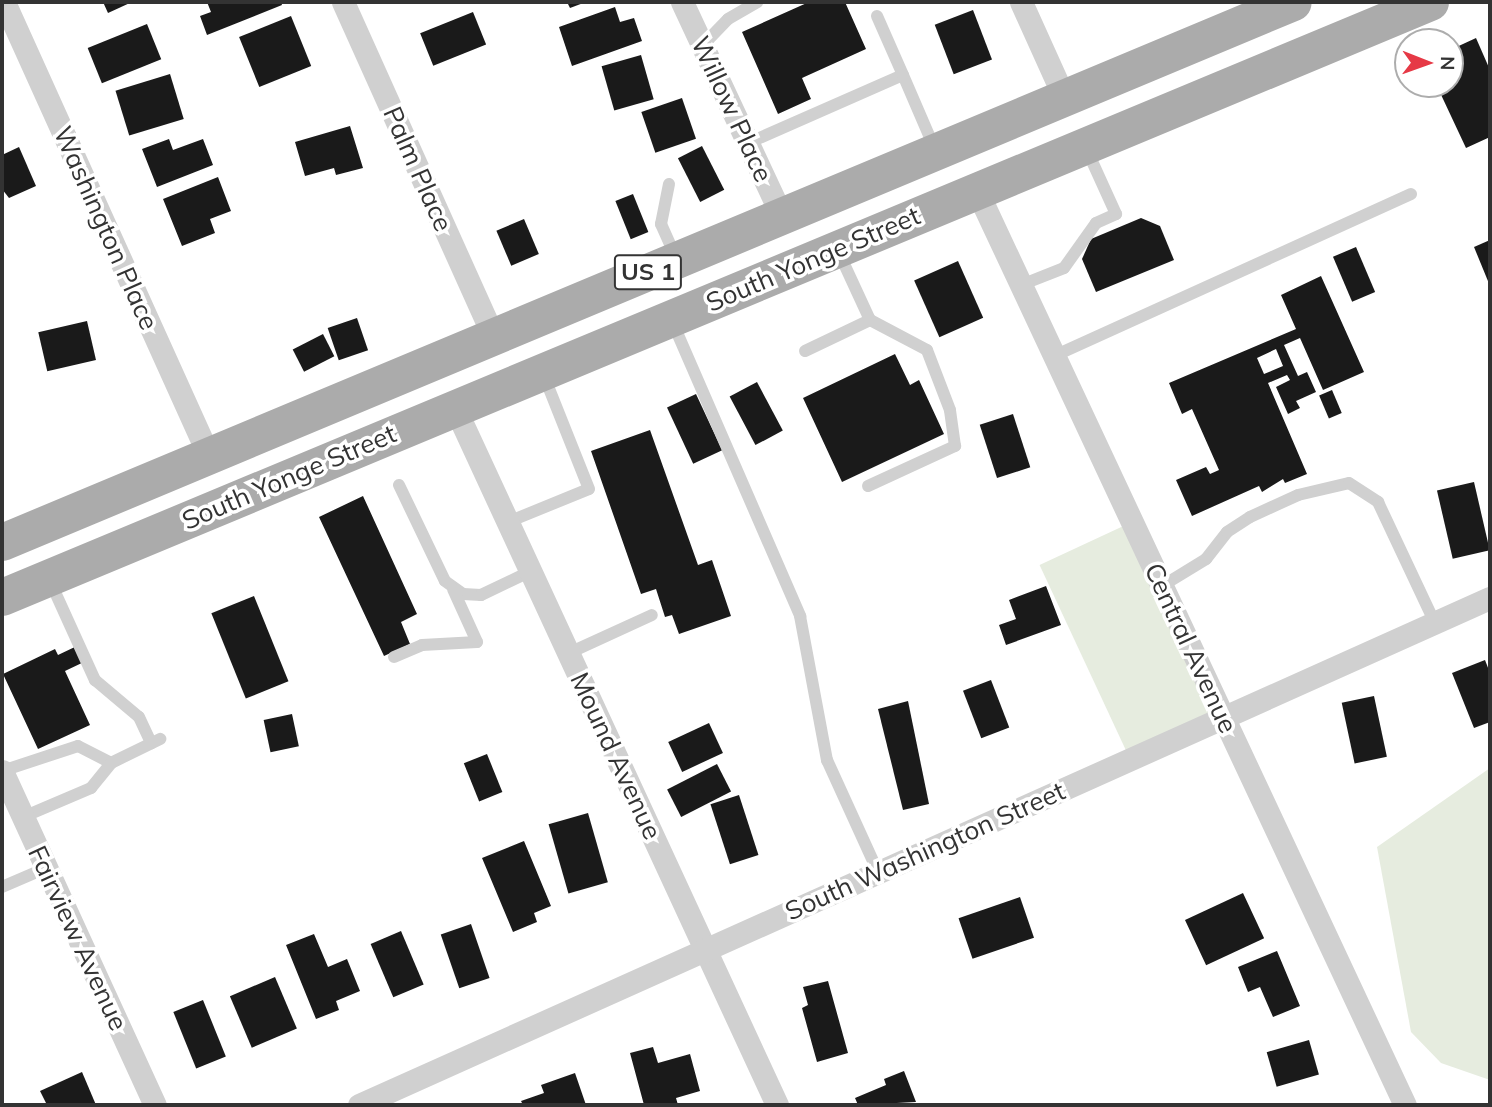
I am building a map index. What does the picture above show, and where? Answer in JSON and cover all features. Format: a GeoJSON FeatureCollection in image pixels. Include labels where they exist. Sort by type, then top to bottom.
{"type":"FeatureCollection","features":[{"type":"Feature","properties":{"kind":"main road","name":"South Yonge Street"},"geometry":{"type":"LineString","coordinates":[[2,542],[782,216],[1052,100],[1293,2]]}},
{"type":"Feature","properties":{"kind":"main road","name":"South Yonge Street"},"geometry":{"type":"LineString","coordinates":[[2,597],[1430,2]]}},
{"type":"Feature","properties":{"kind":"main road"},"geometry":{"type":"LineString","coordinates":[[977,191],[996,148],[1052,100]]}},
{"type":"Feature","properties":{"kind":"main road"},"geometry":{"type":"LineString","coordinates":[[163,530],[194,493],[209,455]]}},
{"type":"Feature","properties":{"kind":"street","name":"Washington Place"},"geometry":{"type":"LineString","coordinates":[[4,2],[209,455]]}},
{"type":"Feature","properties":{"kind":"street","name":"Palm Place"},"geometry":{"type":"LineString","coordinates":[[342,2],[493,336]]}},
{"type":"Feature","properties":{"kind":"street","name":"Willow Place"},"geometry":{"type":"LineString","coordinates":[[682,2],[782,216]]}},
{"type":"Feature","properties":{"kind":"street"},"geometry":{"type":"LineString","coordinates":[[1021,2],[1052,100]]}},
{"type":"Feature","properties":{"kind":"street","name":"Central Avenue"},"geometry":{"type":"LineString","coordinates":[[977,191],[1405,1105]]}},
{"type":"Feature","properties":{"kind":"street","name":"Mound Avenue"},"geometry":{"type":"LineString","coordinates":[[455,408],[777,1105]]}},
{"type":"Feature","properties":{"kind":"street","name":"South Washington Street"},"geometry":{"type":"LineString","coordinates":[[359,1105],[1490,598]]}},
{"type":"Feature","properties":{"kind":"street","name":"Fairview Avenue"},"geometry":{"type":"LineString","coordinates":[[2,771],[155,1105]]}},
{"type":"Feature","properties":{"kind":"lane"},"geometry":{"type":"LineString","coordinates":[[702,46],[728,19],[758,2]]}},
{"type":"Feature","properties":{"kind":"lane"},"geometry":{"type":"LineString","coordinates":[[877,16],[935,150]]}},
{"type":"Feature","properties":{"kind":"lane"},"geometry":{"type":"LineString","coordinates":[[748,143],[903,75]]}},
{"type":"Feature","properties":{"kind":"lane"},"geometry":{"type":"LineString","coordinates":[[1021,285],[1064,268],[1096,223],[1116,214],[1085,146]]}},
{"type":"Feature","properties":{"kind":"lane"},"geometry":{"type":"LineString","coordinates":[[669,184],[661,224],[677,260]]}},
{"type":"Feature","properties":{"kind":"lane"},"geometry":{"type":"LineString","coordinates":[[1054,356],[1411,194]]}},
{"type":"Feature","properties":{"kind":"lane"},"geometry":{"type":"LineString","coordinates":[[837,249],[870,320],[926,350],[950,410],[955,446],[867,486]]}},
{"type":"Feature","properties":{"kind":"lane"},"geometry":{"type":"LineString","coordinates":[[671,318],[800,616],[827,760],[878,872]]}},
{"type":"Feature","properties":{"kind":"lane"},"geometry":{"type":"LineString","coordinates":[[805,351],[870,320]]}},
{"type":"Feature","properties":{"kind":"lane"},"geometry":{"type":"LineString","coordinates":[[508,522],[589,489],[542,372]]}},
{"type":"Feature","properties":{"kind":"lane"},"geometry":{"type":"LineString","coordinates":[[1162,586],[1206,559],[1227,532],[1250,517],[1298,495],[1349,483],[1378,502],[1435,623]]}},
{"type":"Feature","properties":{"kind":"lane"},"geometry":{"type":"LineString","coordinates":[[399,485],[445,581],[463,594],[481,595],[531,571]]}},
{"type":"Feature","properties":{"kind":"lane"},"geometry":{"type":"LineString","coordinates":[[23,817],[91,788],[111,763],[155,741],[139,716],[95,680],[49,578]]}},
{"type":"Feature","properties":{"kind":"lane"},"geometry":{"type":"LineString","coordinates":[[394,657],[422,645],[477,642],[452,586]]}},
{"type":"Feature","properties":{"kind":"lane"},"geometry":{"type":"LineString","coordinates":[[569,653],[653,615]]}},
{"type":"Feature","properties":{"kind":"lane"},"geometry":{"type":"LineString","coordinates":[[2,771],[78,746],[111,763]]}},
{"type":"Feature","properties":{"kind":"lane"},"geometry":{"type":"LineString","coordinates":[[2,887],[46,868]]}},
{"type":"Feature","properties":{"kind":"shaded area"},"geometry":{"type":"Polygon","coordinates":[[[1132,522],[1224,719],[1131,762],[1040,565],[1132,522]]]}},
{"type":"Feature","properties":{"kind":"shaded area"},"geometry":{"type":"Polygon","coordinates":[[[1490,768],[1490,1080],[1441,1063],[1411,1032],[1377,847],[1490,768]]]}},
{"type":"Feature","properties":{"kind":"building"},"geometry":{"type":"Polygon","coordinates":[[[103,2],[132,2],[108,13],[103,2]]]}},
{"type":"Feature","properties":{"kind":"building"},"geometry":{"type":"Polygon","coordinates":[[[207,2],[281,2],[282,5],[207,35],[200,16],[211,12],[207,2]]]}},
{"type":"Feature","properties":{"kind":"building"},"geometry":{"type":"Polygon","coordinates":[[[567,2],[586,2],[570,8],[567,2]]]}},
{"type":"Feature","properties":{"kind":"building"},"geometry":{"type":"Polygon","coordinates":[[[809,2],[845,2],[866,49],[802,78],[811,99],[778,114],[742,32],[809,2]]]}},
{"type":"Feature","properties":{"kind":"building"},"geometry":{"type":"Polygon","coordinates":[[[615,7],[620,22],[634,18],[642,41],[572,66],[559,27],[615,7]]]}},
{"type":"Feature","properties":{"kind":"building"},"geometry":{"type":"Polygon","coordinates":[[[973,10],[992,59],[954,74],[935,25],[973,10]]]}},
{"type":"Feature","properties":{"kind":"building"},"geometry":{"type":"Polygon","coordinates":[[[473,12],[486,44],[433,66],[420,33],[473,12]]]}},
{"type":"Feature","properties":{"kind":"building"},"geometry":{"type":"Polygon","coordinates":[[[291,16],[311,66],[259,87],[239,37],[291,16]]]}},
{"type":"Feature","properties":{"kind":"building"},"geometry":{"type":"Polygon","coordinates":[[[147,24],[161,59],[102,83],[88,48],[147,24]]]}},
{"type":"Feature","properties":{"kind":"building"},"geometry":{"type":"Polygon","coordinates":[[[1476,38],[1490,70],[1490,137],[1466,148],[1443,98],[1464,98],[1464,44],[1476,38]]]}},
{"type":"Feature","properties":{"kind":"building"},"geometry":{"type":"Polygon","coordinates":[[[641,55],[654,99],[614,111],[602,66],[641,55]]]}},
{"type":"Feature","properties":{"kind":"building"},"geometry":{"type":"Polygon","coordinates":[[[170,74],[184,119],[129,136],[115,91],[170,74]]]}},
{"type":"Feature","properties":{"kind":"building"},"geometry":{"type":"Polygon","coordinates":[[[682,98],[696,139],[655,153],[641,112],[682,98]]]}},
{"type":"Feature","properties":{"kind":"building"},"geometry":{"type":"Polygon","coordinates":[[[350,126],[363,168],[336,175],[334,168],[305,176],[295,142],[350,126]]]}},
{"type":"Feature","properties":{"kind":"building"},"geometry":{"type":"Polygon","coordinates":[[[169,139],[173,150],[203,139],[213,165],[157,187],[142,149],[169,139]]]}},
{"type":"Feature","properties":{"kind":"building"},"geometry":{"type":"Polygon","coordinates":[[[702,146],[724,190],[700,202],[678,158],[702,146]]]}},
{"type":"Feature","properties":{"kind":"building"},"geometry":{"type":"Polygon","coordinates":[[[19,147],[36,186],[9,198],[2,189],[2,155],[19,147]]]}},
{"type":"Feature","properties":{"kind":"building"},"geometry":{"type":"Polygon","coordinates":[[[218,177],[231,211],[210,219],[215,233],[182,246],[163,199],[218,177]]]}},
{"type":"Feature","properties":{"kind":"building"},"geometry":{"type":"Polygon","coordinates":[[[633,194],[648,232],[631,239],[615,201],[633,194]]]}},
{"type":"Feature","properties":{"kind":"building"},"geometry":{"type":"Polygon","coordinates":[[[1141,218],[1160,226],[1174,260],[1096,292],[1082,259],[1091,239],[1141,218]]]}},
{"type":"Feature","properties":{"kind":"building"},"geometry":{"type":"Polygon","coordinates":[[[524,219],[539,254],[511,266],[496,231],[524,219]]]}},
{"type":"Feature","properties":{"kind":"building"},"geometry":{"type":"Polygon","coordinates":[[[1490,240],[1490,286],[1474,247],[1490,240]]]}},
{"type":"Feature","properties":{"kind":"building"},"geometry":{"type":"Polygon","coordinates":[[[1356,247],[1375,292],[1352,302],[1333,257],[1356,247]]]}},
{"type":"Feature","properties":{"kind":"building"},"geometry":{"type":"Polygon","coordinates":[[[958,261],[983,318],[939,337],[914,281],[958,261]]]}},
{"type":"Feature","properties":{"kind":"building"},"geometry":{"type":"Polygon","coordinates":[[[1321,276],[1364,372],[1323,390],[1300,338],[1284,345],[1298,376],[1307,372],[1316,392],[1296,401],[1300,408],[1288,414],[1276,387],[1290,380],[1287,375],[1268,383],[1307,474],[1285,483],[1283,479],[1262,492],[1259,486],[1192,516],[1176,480],[1206,467],[1210,474],[1219,470],[1192,409],[1182,414],[1169,383],[1296,329],[1281,295],[1321,276]],[[1276,349],[1257,358],[1264,374],[1283,366],[1276,349]]]}},
{"type":"Feature","properties":{"kind":"building"},"geometry":{"type":"Polygon","coordinates":[[[357,318],[368,350],[339,360],[328,328],[357,318]]]}},
{"type":"Feature","properties":{"kind":"building"},"geometry":{"type":"Polygon","coordinates":[[[87,321],[96,360],[47,371],[38,332],[87,321]]]}},
{"type":"Feature","properties":{"kind":"building"},"geometry":{"type":"Polygon","coordinates":[[[323,334],[334,356],[304,372],[293,349],[323,334]]]}},
{"type":"Feature","properties":{"kind":"building"},"geometry":{"type":"Polygon","coordinates":[[[895,354],[910,385],[919,380],[944,434],[842,482],[803,398],[895,354]]]}},
{"type":"Feature","properties":{"kind":"building"},"geometry":{"type":"Polygon","coordinates":[[[757,382],[783,431],[755,445],[730,397],[757,382]]]}},
{"type":"Feature","properties":{"kind":"building"},"geometry":{"type":"Polygon","coordinates":[[[1332,390],[1342,413],[1329,418],[1319,395],[1332,390]]]}},
{"type":"Feature","properties":{"kind":"building"},"geometry":{"type":"Polygon","coordinates":[[[696,394],[722,450],[693,464],[667,408],[696,394]]]}},
{"type":"Feature","properties":{"kind":"building"},"geometry":{"type":"Polygon","coordinates":[[[1013,414],[1030,467],[997,478],[980,425],[1013,414]]]}},
{"type":"Feature","properties":{"kind":"building"},"geometry":{"type":"Polygon","coordinates":[[[650,430],[698,565],[712,560],[731,616],[679,634],[672,615],[665,617],[656,589],[641,594],[591,451],[650,430]]]}},
{"type":"Feature","properties":{"kind":"building"},"geometry":{"type":"Polygon","coordinates":[[[1474,482],[1490,550],[1453,559],[1437,491],[1474,482]]]}},
{"type":"Feature","properties":{"kind":"building"},"geometry":{"type":"Polygon","coordinates":[[[363,496],[417,614],[401,622],[410,644],[384,656],[319,517],[363,496]]]}},
{"type":"Feature","properties":{"kind":"building"},"geometry":{"type":"Polygon","coordinates":[[[1046,586],[1061,625],[1006,645],[999,625],[1016,619],[1009,600],[1046,586]]]}},
{"type":"Feature","properties":{"kind":"building"},"geometry":{"type":"Polygon","coordinates":[[[254,596],[288,681],[246,699],[211,613],[254,596]]]}},
{"type":"Feature","properties":{"kind":"building"},"geometry":{"type":"Polygon","coordinates":[[[79,645],[86,661],[65,671],[90,725],[38,749],[3,674],[55,649],[58,655],[79,645]]]}},
{"type":"Feature","properties":{"kind":"building"},"geometry":{"type":"Polygon","coordinates":[[[1485,660],[1490,673],[1490,722],[1474,728],[1452,673],[1485,660]]]}},
{"type":"Feature","properties":{"kind":"building"},"geometry":{"type":"Polygon","coordinates":[[[991,680],[1009,728],[981,738],[963,691],[991,680]]]}},
{"type":"Feature","properties":{"kind":"building"},"geometry":{"type":"Polygon","coordinates":[[[1374,696],[1387,757],[1355,764],[1342,703],[1374,696]]]}},
{"type":"Feature","properties":{"kind":"building"},"geometry":{"type":"Polygon","coordinates":[[[908,701],[929,804],[903,810],[878,709],[908,701]]]}},
{"type":"Feature","properties":{"kind":"building"},"geometry":{"type":"Polygon","coordinates":[[[292,714],[299,746],[270,752],[264,720],[292,714]]]}},
{"type":"Feature","properties":{"kind":"building"},"geometry":{"type":"Polygon","coordinates":[[[709,723],[723,753],[682,772],[668,742],[709,723]]]}},
{"type":"Feature","properties":{"kind":"building"},"geometry":{"type":"Polygon","coordinates":[[[487,754],[502,792],[479,801],[464,763],[487,754]]]}},
{"type":"Feature","properties":{"kind":"building"},"geometry":{"type":"Polygon","coordinates":[[[717,764],[731,792],[681,817],[667,789],[717,764]]]}},
{"type":"Feature","properties":{"kind":"building"},"geometry":{"type":"Polygon","coordinates":[[[739,795],[758,855],[730,864],[710,804],[739,795]]]}},
{"type":"Feature","properties":{"kind":"building"},"geometry":{"type":"Polygon","coordinates":[[[588,813],[608,882],[568,894],[549,824],[588,813]]]}},
{"type":"Feature","properties":{"kind":"building"},"geometry":{"type":"Polygon","coordinates":[[[524,841],[551,906],[534,913],[537,922],[513,932],[482,858],[524,841]]]}},
{"type":"Feature","properties":{"kind":"building"},"geometry":{"type":"Polygon","coordinates":[[[1243,893],[1264,938],[1206,965],[1185,920],[1243,893]]]}},
{"type":"Feature","properties":{"kind":"building"},"geometry":{"type":"Polygon","coordinates":[[[1020,897],[1034,938],[973,959],[959,918],[1020,897]]]}},
{"type":"Feature","properties":{"kind":"building"},"geometry":{"type":"Polygon","coordinates":[[[471,924],[490,978],[459,988],[441,934],[471,924]]]}},
{"type":"Feature","properties":{"kind":"building"},"geometry":{"type":"Polygon","coordinates":[[[401,931],[424,984],[393,997],[371,944],[401,931]]]}},
{"type":"Feature","properties":{"kind":"building"},"geometry":{"type":"Polygon","coordinates":[[[314,934],[328,967],[347,959],[360,991],[336,1001],[339,1010],[316,1019],[286,945],[314,934]]]}},
{"type":"Feature","properties":{"kind":"building"},"geometry":{"type":"Polygon","coordinates":[[[1277,951],[1300,1006],[1273,1017],[1260,987],[1248,992],[1238,967],[1277,951]]]}},
{"type":"Feature","properties":{"kind":"building"},"geometry":{"type":"Polygon","coordinates":[[[275,977],[297,1029],[252,1048],[230,996],[275,977]]]}},
{"type":"Feature","properties":{"kind":"building"},"geometry":{"type":"Polygon","coordinates":[[[828,981],[848,1053],[817,1062],[802,1008],[808,1005],[803,987],[828,981]]]}},
{"type":"Feature","properties":{"kind":"building"},"geometry":{"type":"Polygon","coordinates":[[[203,1000],[226,1057],[196,1069],[173,1012],[203,1000]]]}},
{"type":"Feature","properties":{"kind":"building"},"geometry":{"type":"Polygon","coordinates":[[[1309,1040],[1319,1075],[1277,1087],[1267,1052],[1309,1040]]]}},
{"type":"Feature","properties":{"kind":"building"},"geometry":{"type":"Polygon","coordinates":[[[653,1047],[658,1063],[690,1054],[700,1091],[676,1098],[678,1105],[644,1105],[630,1053],[653,1047]]]}},
{"type":"Feature","properties":{"kind":"building"},"geometry":{"type":"Polygon","coordinates":[[[904,1071],[916,1102],[858,1105],[855,1098],[886,1085],[884,1079],[904,1071]]]}},
{"type":"Feature","properties":{"kind":"building"},"geometry":{"type":"Polygon","coordinates":[[[82,1072],[96,1105],[47,1105],[40,1091],[82,1072]]]}},
{"type":"Feature","properties":{"kind":"building"},"geometry":{"type":"Polygon","coordinates":[[[575,1073],[586,1105],[523,1105],[521,1101],[544,1093],[541,1085],[575,1073]]]}}]}
